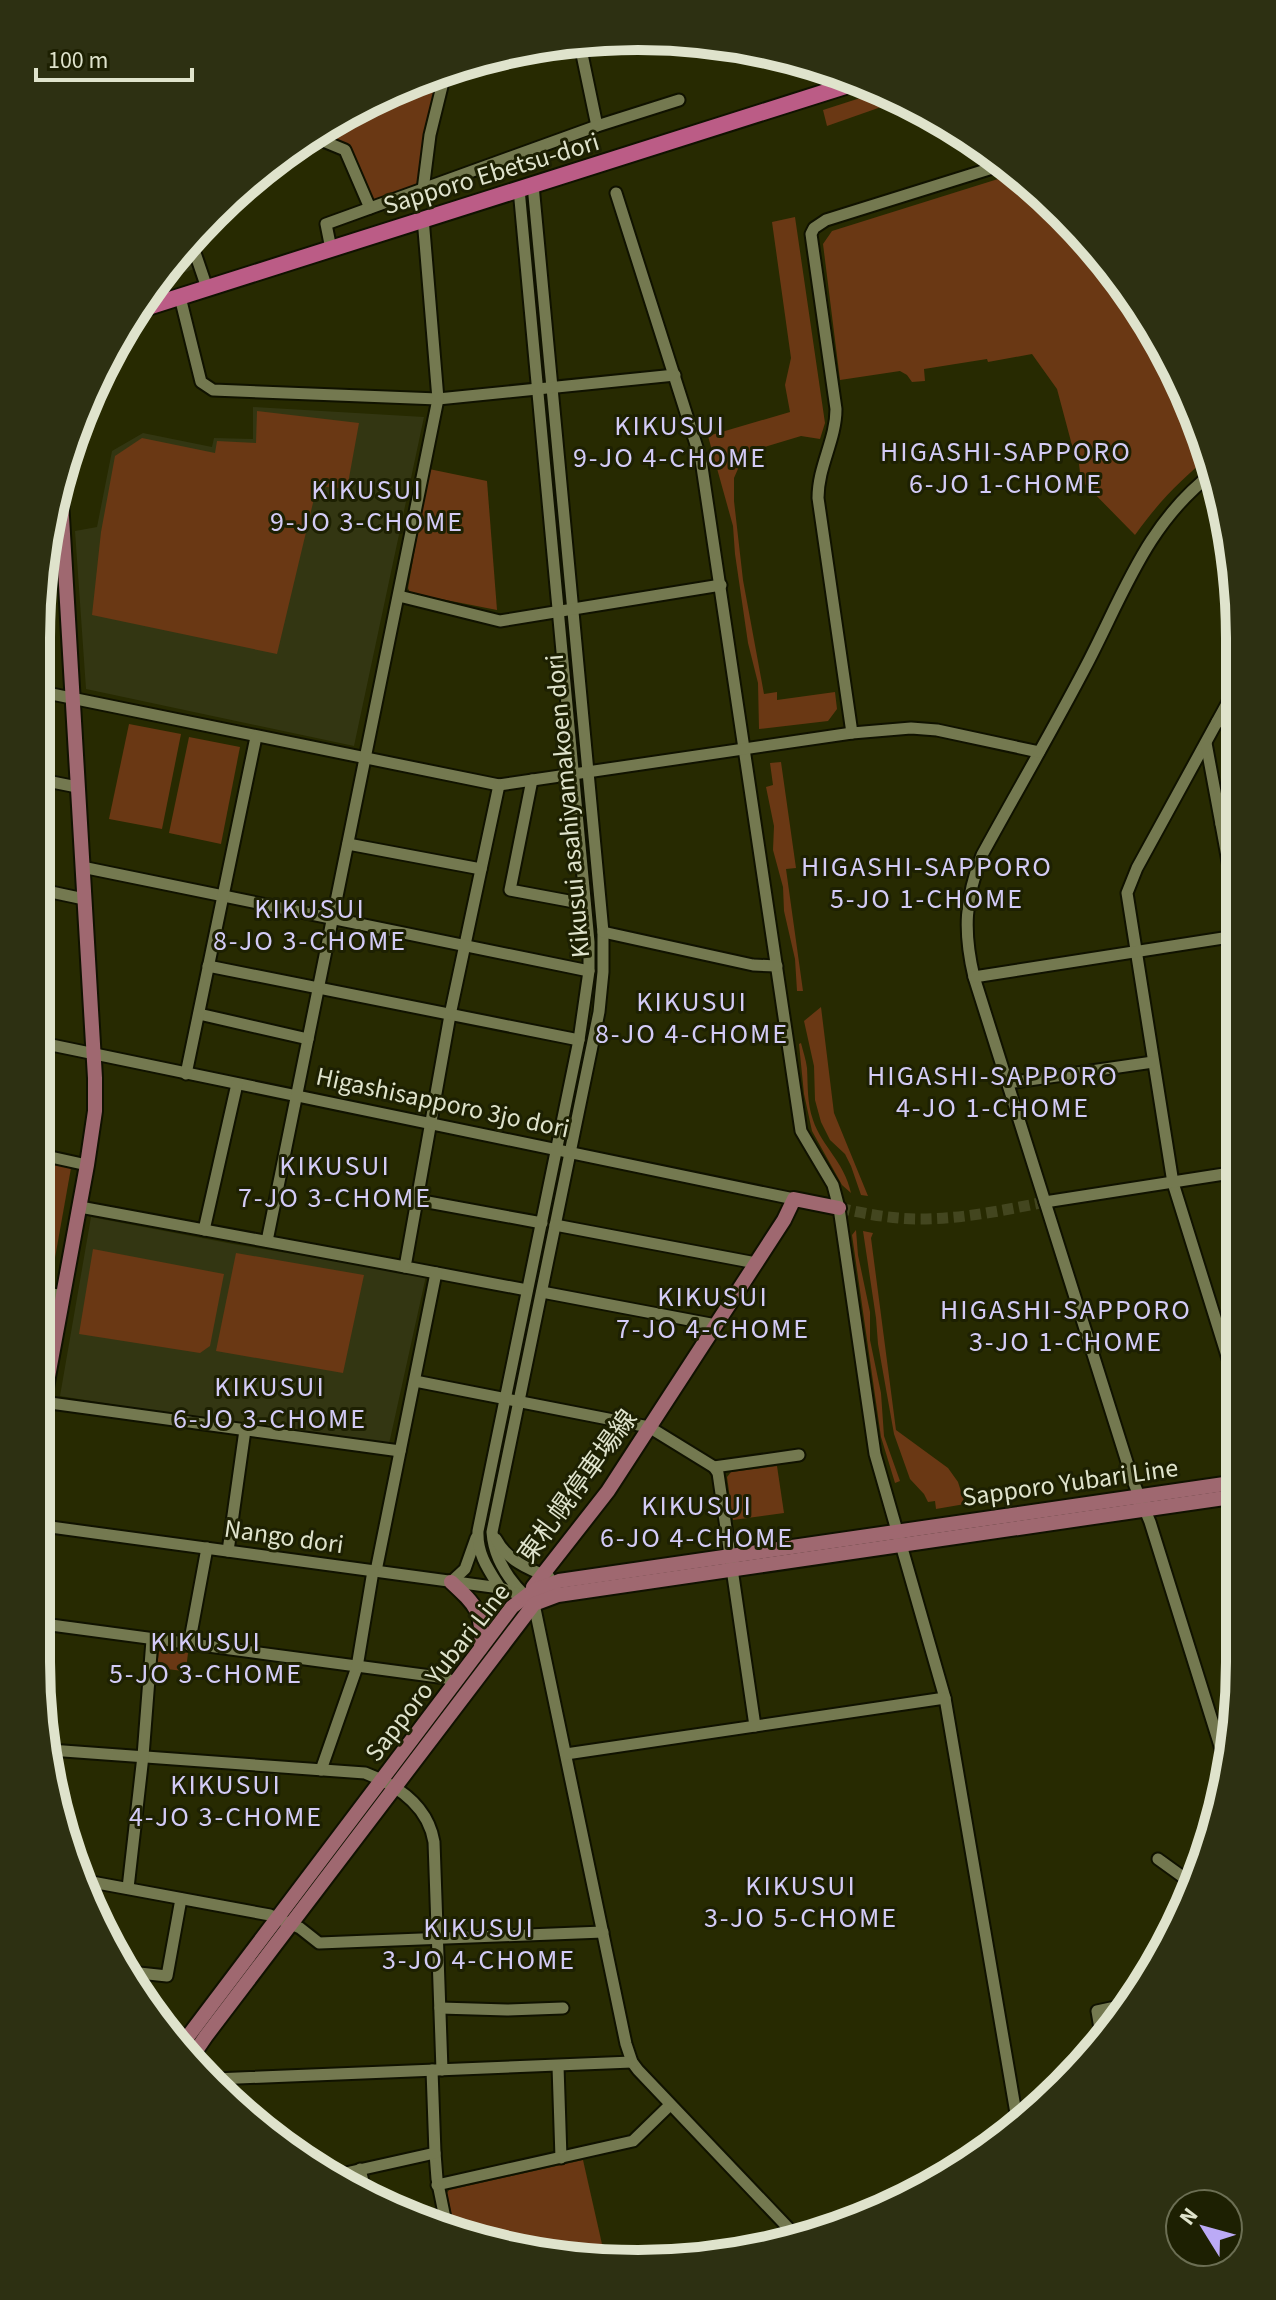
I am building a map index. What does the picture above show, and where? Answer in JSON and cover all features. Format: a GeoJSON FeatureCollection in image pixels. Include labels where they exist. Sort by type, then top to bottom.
{"type":"FeatureCollection","features":[{"type":"Feature","properties":{"kind":"highway","name":"Sapporo Ebetsu-dori"},"geometry":{"type":"LineString","coordinates":[[153,305],[842,87]]}},
{"type":"Feature","properties":{"kind":"main road"},"geometry":{"type":"LineString","coordinates":[[50,1345],[63,1296],[95,1111],[72,698],[58,542]]}},
{"type":"Feature","properties":{"kind":"main road","name":"Higashisapporo 3jo dori"},"geometry":{"type":"LineString","coordinates":[[794,1199],[839,1208]]}},
{"type":"Feature","properties":{"kind":"main road","name":"東札幌停車場線"},"geometry":{"type":"LineString","coordinates":[[529,1600],[544,1575],[608,1491],[784,1220],[794,1199]]}},
{"type":"Feature","properties":{"kind":"main road","name":"Sapporo Yubari Line"},"geometry":{"type":"LineString","coordinates":[[1142,1503],[1226,1485]]}},
{"type":"Feature","properties":{"kind":"main road","name":"Sapporo Yubari Line"},"geometry":{"type":"LineString","coordinates":[[387,1785],[455,1683],[512,1607],[529,1600],[731,1563],[1142,1503],[1226,1497]]}},
{"type":"Feature","properties":{"kind":"main road","name":"Sapporo Yubari Line"},"geometry":{"type":"LineString","coordinates":[[187,2039],[284,1921],[529,1600],[545,1585],[731,1563]]}},
{"type":"Feature","properties":{"kind":"main road"},"geometry":{"type":"LineString","coordinates":[[451,1582],[469,1598],[478,1612],[482,1625],[481,1648]]}},
{"type":"Feature","properties":{"kind":"main road","name":"Sapporo Yubari Line"},"geometry":{"type":"LineString","coordinates":[[196,2050],[284,1921]]}},
{"type":"Feature","properties":{"kind":"street"},"geometry":{"type":"LineString","coordinates":[[582,53],[597,126]]}},
{"type":"Feature","properties":{"kind":"street"},"geometry":{"type":"LineString","coordinates":[[423,190],[430,135],[443,83]]}},
{"type":"Feature","properties":{"kind":"street"},"geometry":{"type":"LineString","coordinates":[[331,249],[326,224],[597,126],[679,100]]}},
{"type":"Feature","properties":{"kind":"street"},"geometry":{"type":"LineString","coordinates":[[324,141],[345,150],[370,208]]}},
{"type":"Feature","properties":{"kind":"street"},"geometry":{"type":"LineString","coordinates":[[852,733],[818,498],[821,470],[834,435],[836,409],[811,234],[826,220],[991,168]]}},
{"type":"Feature","properties":{"kind":"street","name":"Kikusui asahiyamakoen dori"},"geometry":{"type":"LineString","coordinates":[[526,187],[552,387],[603,932],[599,1012],[492,1532],[493,1549],[509,1578],[529,1600]]}},
{"type":"Feature","properties":{"kind":"street","name":"Kikusui asahiyamakoen dori"},"geometry":{"type":"LineString","coordinates":[[500,1588],[480,1555],[478,1531],[558,1149],[589,971],[574,774],[537,388],[526,187]]}},
{"type":"Feature","properties":{"kind":"street"},"geometry":{"type":"LineString","coordinates":[[616,193],[701,460],[801,1131],[833,1185],[839,1208],[875,1454],[945,1698],[1016,2112]]}},
{"type":"Feature","properties":{"kind":"street"},"geometry":{"type":"LineString","coordinates":[[267,1241],[438,399],[423,218]]}},
{"type":"Feature","properties":{"kind":"street"},"geometry":{"type":"LineString","coordinates":[[195,252],[207,288]]}},
{"type":"Feature","properties":{"kind":"street"},"geometry":{"type":"LineString","coordinates":[[180,297],[201,382],[213,390],[438,399],[675,375]]}},
{"type":"Feature","properties":{"kind":"street"},"geometry":{"type":"LineString","coordinates":[[1204,481],[1174,509],[1142,552],[1086,666],[982,855],[966,911],[967,948],[974,977],[1220,1746]]}},
{"type":"Feature","properties":{"kind":"street"},"geometry":{"type":"LineString","coordinates":[[399,596],[500,621],[721,585]]}},
{"type":"Feature","properties":{"kind":"street"},"geometry":{"type":"LineString","coordinates":[[50,694],[499,785],[852,733],[911,728],[937,730],[1039,752]]}},
{"type":"Feature","properties":{"kind":"street"},"geometry":{"type":"LineString","coordinates":[[1226,706],[1128,885],[1127,893],[1173,1183],[1226,1353]]}},
{"type":"Feature","properties":{"kind":"street"},"geometry":{"type":"LineString","coordinates":[[1217,722],[1226,721]]}},
{"type":"Feature","properties":{"kind":"street"},"geometry":{"type":"LineString","coordinates":[[186,1074],[256,737]]}},
{"type":"Feature","properties":{"kind":"street"},"geometry":{"type":"LineString","coordinates":[[1206,743],[1226,851]]}},
{"type":"Feature","properties":{"kind":"street"},"geometry":{"type":"LineString","coordinates":[[532,780],[510,890],[585,904]]}},
{"type":"Feature","properties":{"kind":"street"},"geometry":{"type":"LineString","coordinates":[[50,782],[77,787]]}},
{"type":"Feature","properties":{"kind":"street"},"geometry":{"type":"LineString","coordinates":[[405,1267],[450,1015],[499,785]]}},
{"type":"Feature","properties":{"kind":"street"},"geometry":{"type":"LineString","coordinates":[[1221,824],[1226,823]]}},
{"type":"Feature","properties":{"kind":"street"},"geometry":{"type":"LineString","coordinates":[[348,844],[481,869]]}},
{"type":"Feature","properties":{"kind":"street"},"geometry":{"type":"LineString","coordinates":[[82,867],[589,971]]}},
{"type":"Feature","properties":{"kind":"street"},"geometry":{"type":"LineString","coordinates":[[50,892],[84,899]]}},
{"type":"Feature","properties":{"kind":"street"},"geometry":{"type":"LineString","coordinates":[[603,932],[753,965],[777,966]]}},
{"type":"Feature","properties":{"kind":"street"},"geometry":{"type":"LineString","coordinates":[[974,977],[1226,938]]}},
{"type":"Feature","properties":{"kind":"street"},"geometry":{"type":"LineString","coordinates":[[208,966],[579,1040]]}},
{"type":"Feature","properties":{"kind":"street"},"geometry":{"type":"LineString","coordinates":[[199,1014],[308,1039]]}},
{"type":"Feature","properties":{"kind":"street","name":"Higashisapporo 3jo dori"},"geometry":{"type":"LineString","coordinates":[[50,1045],[794,1199]]}},
{"type":"Feature","properties":{"kind":"street"},"geometry":{"type":"LineString","coordinates":[[1008,1083],[1153,1062]]}},
{"type":"Feature","properties":{"kind":"street"},"geometry":{"type":"LineString","coordinates":[[204,1230],[237,1084]]}},
{"type":"Feature","properties":{"kind":"street"},"geometry":{"type":"LineString","coordinates":[[50,1157],[87,1165]]}},
{"type":"Feature","properties":{"kind":"street"},"geometry":{"type":"LineString","coordinates":[[1045,1202],[1226,1174]]}},
{"type":"Feature","properties":{"kind":"street"},"geometry":{"type":"LineString","coordinates":[[417,1200],[542,1223]]}},
{"type":"Feature","properties":{"kind":"street"},"geometry":{"type":"LineString","coordinates":[[80,1207],[527,1290]]}},
{"type":"Feature","properties":{"kind":"street"},"geometry":{"type":"LineString","coordinates":[[555,1225],[756,1263]]}},
{"type":"Feature","properties":{"kind":"street"},"geometry":{"type":"LineString","coordinates":[[321,1770],[357,1667],[436,1273]]}},
{"type":"Feature","properties":{"kind":"street"},"geometry":{"type":"LineString","coordinates":[[542,1292],[716,1325]]}},
{"type":"Feature","properties":{"kind":"street"},"geometry":{"type":"LineString","coordinates":[[50,1294],[63,1296]]}},
{"type":"Feature","properties":{"kind":"street"},"geometry":{"type":"LineString","coordinates":[[415,1381],[649,1427],[714,1467],[718,1473],[755,1726]]}},
{"type":"Feature","properties":{"kind":"street"},"geometry":{"type":"LineString","coordinates":[[50,1408],[400,1451]]}},
{"type":"Feature","properties":{"kind":"street"},"geometry":{"type":"LineString","coordinates":[[228,1551],[245,1430]]}},
{"type":"Feature","properties":{"kind":"street"},"geometry":{"type":"LineString","coordinates":[[714,1467],[799,1455]]}},
{"type":"Feature","properties":{"kind":"street","name":"Nango dori"},"geometry":{"type":"LineString","coordinates":[[50,1527],[500,1588],[529,1600]]}},
{"type":"Feature","properties":{"kind":"street"},"geometry":{"type":"LineString","coordinates":[[451,1582],[465,1569],[478,1531]]}},
{"type":"Feature","properties":{"kind":"street"},"geometry":{"type":"LineString","coordinates":[[492,1532],[510,1557],[559,1581]]}},
{"type":"Feature","properties":{"kind":"street"},"geometry":{"type":"LineString","coordinates":[[189,1645],[207,1548]]}},
{"type":"Feature","properties":{"kind":"street"},"geometry":{"type":"LineString","coordinates":[[529,1600],[566,1754],[632,2062],[790,2230]]}},
{"type":"Feature","properties":{"kind":"street"},"geometry":{"type":"LineString","coordinates":[[50,1625],[446,1678],[455,1683]]}},
{"type":"Feature","properties":{"kind":"street"},"geometry":{"type":"LineString","coordinates":[[128,1888],[152,1640]]}},
{"type":"Feature","properties":{"kind":"street"},"geometry":{"type":"LineString","coordinates":[[566,1754],[945,1698]]}},
{"type":"Feature","properties":{"kind":"street"},"geometry":{"type":"LineString","coordinates":[[57,1750],[365,1773],[405,1794],[420,1808],[432,1832],[440,2008],[435,2153],[437,2185],[444,2217]]}},
{"type":"Feature","properties":{"kind":"street"},"geometry":{"type":"LineString","coordinates":[[1158,1859],[1184,1878]]}},
{"type":"Feature","properties":{"kind":"street"},"geometry":{"type":"LineString","coordinates":[[93,1882],[284,1921],[319,1943],[603,1932]]}},
{"type":"Feature","properties":{"kind":"street"},"geometry":{"type":"LineString","coordinates":[[139,1973],[167,1976],[181,1899]]}},
{"type":"Feature","properties":{"kind":"street"},"geometry":{"type":"LineString","coordinates":[[440,2008],[563,2008]]}},
{"type":"Feature","properties":{"kind":"street"},"geometry":{"type":"LineString","coordinates":[[1100,2026],[1097,2011],[1113,2008]]}},
{"type":"Feature","properties":{"kind":"street"},"geometry":{"type":"LineString","coordinates":[[223,2079],[632,2062]]}},
{"type":"Feature","properties":{"kind":"street"},"geometry":{"type":"LineString","coordinates":[[558,2066],[561,2158]]}},
{"type":"Feature","properties":{"kind":"street"},"geometry":{"type":"LineString","coordinates":[[437,2185],[633,2141],[670,2105]]}},
{"type":"Feature","properties":{"kind":"street"},"geometry":{"type":"LineString","coordinates":[[347,2172],[435,2153]]}},
{"type":"Feature","properties":{"kind":"street"},"geometry":{"type":"LineString","coordinates":[[360,2169],[363,2181]]}},
{"type":"Feature","properties":{"kind":"shaded area"},"geometry":{"type":"Polygon","coordinates":[[[436,86],[419,187],[373,201],[350,149],[328,139],[378,111],[436,86]]]}},
{"type":"Feature","properties":{"kind":"shaded area"},"geometry":{"type":"Polygon","coordinates":[[[866,96],[886,105],[827,126],[823,110],[866,96]]]}},
{"type":"Feature","properties":{"kind":"shaded area"},"geometry":{"type":"Polygon","coordinates":[[[1003,177],[1054,222],[1127,311],[1165,378],[1200,465],[1170,492],[1135,535],[1081,480],[1077,449],[1073,449],[1057,389],[1032,354],[924,369],[925,381],[912,382],[900,371],[840,380],[823,244],[832,231],[1003,177]]]}},
{"type":"Feature","properties":{"kind":"shaded area"},"geometry":{"type":"Polygon","coordinates":[[[795,217],[825,423],[820,439],[801,436],[745,453],[734,478],[734,501],[743,580],[764,694],[777,692],[777,700],[835,692],[837,709],[828,721],[759,729],[758,683],[748,643],[733,526],[708,436],[790,412],[785,385],[791,358],[772,222],[795,217]]]}},
{"type":"Feature","properties":{"kind":"shaded area"},"geometry":{"type":"Polygon","coordinates":[[[189,259],[194,269],[176,275],[189,259]]]}},
{"type":"Feature","properties":{"kind":"shaded area"},"geometry":{"type":"Polygon","coordinates":[[[253,407],[424,417],[354,746],[86,689],[75,531],[97,527],[112,451],[143,433],[212,447],[214,438],[253,439],[253,407]]]}},
{"type":"Feature","properties":{"kind":"shaded area"},"geometry":{"type":"Polygon","coordinates":[[[257,411],[359,423],[347,489],[317,486],[277,654],[92,615],[101,532],[115,456],[142,438],[215,453],[217,441],[256,443],[257,411]]]}},
{"type":"Feature","properties":{"kind":"shaded area"},"geometry":{"type":"Polygon","coordinates":[[[429,469],[487,481],[497,610],[410,593],[408,588],[429,469]]]}},
{"type":"Feature","properties":{"kind":"shaded area"},"geometry":{"type":"Polygon","coordinates":[[[129,724],[181,734],[162,829],[109,819],[129,724]]]}},
{"type":"Feature","properties":{"kind":"shaded area"},"geometry":{"type":"Polygon","coordinates":[[[189,737],[240,747],[221,844],[169,833],[189,737]]]}},
{"type":"Feature","properties":{"kind":"shaded area"},"geometry":{"type":"Polygon","coordinates":[[[781,762],[796,868],[786,869],[803,991],[797,991],[795,959],[784,911],[783,887],[773,850],[774,826],[766,787],[773,785],[770,763],[781,762]]]}},
{"type":"Feature","properties":{"kind":"shaded area"},"geometry":{"type":"Polygon","coordinates":[[[821,1007],[834,1113],[868,1196],[861,1195],[845,1154],[830,1140],[815,1100],[814,1066],[804,1021],[821,1007]]]}},
{"type":"Feature","properties":{"kind":"shaded area"},"geometry":{"type":"Polygon","coordinates":[[[801,1043],[807,1065],[813,1120],[843,1172],[851,1193],[842,1185],[812,1131],[804,1094],[801,1043]]]}},
{"type":"Feature","properties":{"kind":"shaded area"},"geometry":{"type":"Polygon","coordinates":[[[50,1163],[71,1168],[50,1286],[50,1163]]]}},
{"type":"Feature","properties":{"kind":"shaded area"},"geometry":{"type":"Polygon","coordinates":[[[91,1217],[426,1276],[389,1444],[248,1426],[60,1396],[91,1217]]]}},
{"type":"Feature","properties":{"kind":"shaded area"},"geometry":{"type":"Polygon","coordinates":[[[856,1230],[870,1312],[870,1340],[881,1393],[884,1436],[900,1481],[895,1483],[881,1437],[852,1235],[856,1230]]]}},
{"type":"Feature","properties":{"kind":"shaded area"},"geometry":{"type":"Polygon","coordinates":[[[863,1231],[873,1233],[871,1238],[896,1430],[948,1468],[958,1482],[965,1504],[936,1509],[935,1501],[928,1502],[910,1479],[894,1434],[863,1231]]]}},
{"type":"Feature","properties":{"kind":"shaded area"},"geometry":{"type":"Polygon","coordinates":[[[93,1249],[224,1274],[210,1346],[200,1353],[79,1334],[93,1249]]]}},
{"type":"Feature","properties":{"kind":"shaded area"},"geometry":{"type":"Polygon","coordinates":[[[236,1253],[364,1275],[343,1373],[216,1351],[236,1253]]]}},
{"type":"Feature","properties":{"kind":"shaded area"},"geometry":{"type":"Polygon","coordinates":[[[777,1466],[784,1513],[733,1520],[727,1477],[731,1472],[777,1466]]]}},
{"type":"Feature","properties":{"kind":"shaded area"},"geometry":{"type":"Polygon","coordinates":[[[161,1650],[188,1653],[186,1669],[159,1668],[161,1650]]]}},
{"type":"Feature","properties":{"kind":"shaded area"},"geometry":{"type":"Polygon","coordinates":[[[583,2160],[603,2249],[523,2239],[453,2220],[449,2190],[583,2160]]]}},
{"type":"Feature","properties":{"kind":"tunnel"},"geometry":{"type":"LineString","coordinates":[[839,1208],[890,1217],[936,1219],[1045,1202]]}},
{"type":"Feature","properties":{"kind":"district","name":"KIKUSUI 9-JO 4-CHOME"},"geometry":{"type":"Point","coordinates":[670,441]}},
{"type":"Feature","properties":{"kind":"district","name":"HIGASHI-SAPPORO 6-JO 1-CHOME"},"geometry":{"type":"Point","coordinates":[1006,467]}},
{"type":"Feature","properties":{"kind":"district","name":"KIKUSUI 9-JO 3-CHOME"},"geometry":{"type":"Point","coordinates":[367,505]}},
{"type":"Feature","properties":{"kind":"district","name":"HIGASHI-SAPPORO 5-JO 1-CHOME"},"geometry":{"type":"Point","coordinates":[927,882]}},
{"type":"Feature","properties":{"kind":"district","name":"KIKUSUI 8-JO 3-CHOME"},"geometry":{"type":"Point","coordinates":[310,924]}},
{"type":"Feature","properties":{"kind":"district","name":"KIKUSUI 8-JO 4-CHOME"},"geometry":{"type":"Point","coordinates":[692,1017]}},
{"type":"Feature","properties":{"kind":"district","name":"HIGASHI-SAPPORO 4-JO 1-CHOME"},"geometry":{"type":"Point","coordinates":[993,1091]}},
{"type":"Feature","properties":{"kind":"district","name":"KIKUSUI 7-JO 3-CHOME"},"geometry":{"type":"Point","coordinates":[335,1181]}},
{"type":"Feature","properties":{"kind":"district","name":"KIKUSUI 7-JO 4-CHOME"},"geometry":{"type":"Point","coordinates":[713,1312]}},
{"type":"Feature","properties":{"kind":"district","name":"HIGASHI-SAPPORO 3-JO 1-CHOME"},"geometry":{"type":"Point","coordinates":[1066,1325]}},
{"type":"Feature","properties":{"kind":"district","name":"KIKUSUI 6-JO 3-CHOME"},"geometry":{"type":"Point","coordinates":[270,1402]}},
{"type":"Feature","properties":{"kind":"district","name":"KIKUSUI 6-JO 4-CHOME"},"geometry":{"type":"Point","coordinates":[697,1521]}},
{"type":"Feature","properties":{"kind":"district","name":"KIKUSUI 5-JO 3-CHOME"},"geometry":{"type":"Point","coordinates":[206,1657]}},
{"type":"Feature","properties":{"kind":"district","name":"KIKUSUI 4-JO 3-CHOME"},"geometry":{"type":"Point","coordinates":[226,1800]}},
{"type":"Feature","properties":{"kind":"district","name":"KIKUSUI 3-JO 5-CHOME"},"geometry":{"type":"Point","coordinates":[801,1901]}},
{"type":"Feature","properties":{"kind":"district","name":"KIKUSUI 3-JO 4-CHOME"},"geometry":{"type":"Point","coordinates":[479,1943]}}]}
